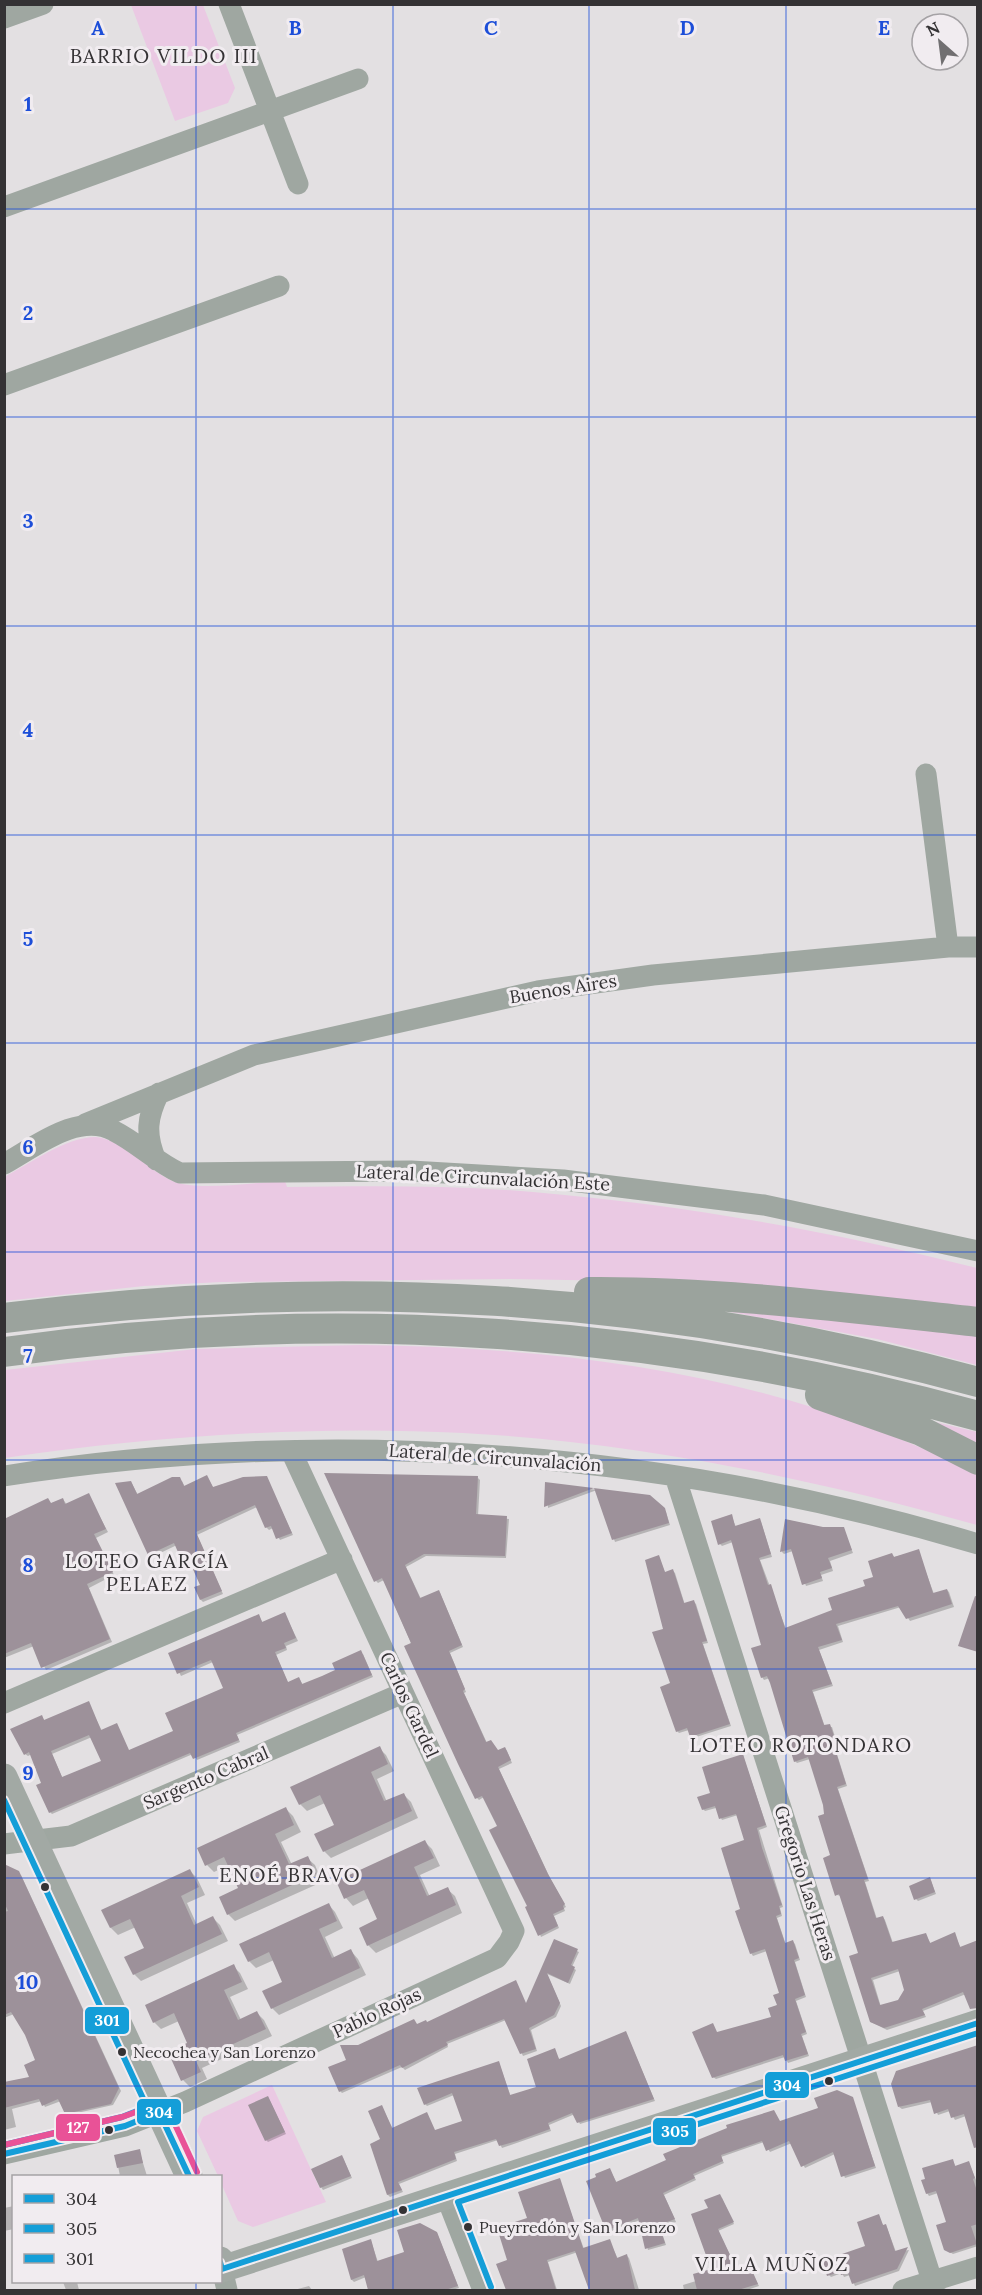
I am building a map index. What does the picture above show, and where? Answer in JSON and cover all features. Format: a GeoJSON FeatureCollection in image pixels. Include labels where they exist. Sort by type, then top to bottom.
{"type":"FeatureCollection","features":[{"type":"Feature","properties":{"kind":"highway"},"geometry":{"type":"LineString","coordinates":[[4,1318],[201,1299],[295,1295],[560,1292],[678,1293],[978,1322]]}},
{"type":"Feature","properties":{"kind":"highway"},"geometry":{"type":"LineString","coordinates":[[409,1295],[555,1305],[674,1318],[852,1351],[978,1382]]}},
{"type":"Feature","properties":{"kind":"highway"},"geometry":{"type":"LineString","coordinates":[[4,1352],[204,1332],[404,1328],[548,1337],[706,1357],[843,1382],[978,1416]]}},
{"type":"Feature","properties":{"kind":"highway"},"geometry":{"type":"LineString","coordinates":[[706,1357],[872,1411],[919,1430],[978,1460]]}},
{"type":"Feature","properties":{"kind":"main road"},"geometry":{"type":"LineString","coordinates":[[4,1777],[189,2175]]}},
{"type":"Feature","properties":{"kind":"main road"},"geometry":{"type":"LineString","coordinates":[[224,2273],[446,2196],[978,2023]]}},
{"type":"Feature","properties":{"kind":"street"},"geometry":{"type":"LineString","coordinates":[[4,18],[43,4]]}},
{"type":"Feature","properties":{"kind":"street"},"geometry":{"type":"LineString","coordinates":[[229,4],[298,184]]}},
{"type":"Feature","properties":{"kind":"street"},"geometry":{"type":"LineString","coordinates":[[4,207],[358,80]]}},
{"type":"Feature","properties":{"kind":"street"},"geometry":{"type":"LineString","coordinates":[[4,385],[279,286]]}},
{"type":"Feature","properties":{"kind":"street"},"geometry":{"type":"LineString","coordinates":[[926,774],[948,947]]}},
{"type":"Feature","properties":{"kind":"street","name":"Buenos Aires"},"geometry":{"type":"LineString","coordinates":[[82,1125],[254,1055],[538,991],[652,975],[948,947],[978,947]]}},
{"type":"Feature","properties":{"kind":"street"},"geometry":{"type":"LineString","coordinates":[[156,1160],[147,1127],[159,1093]]}},
{"type":"Feature","properties":{"kind":"street","name":"Lateral de Circunvalación Este"},"geometry":{"type":"LineString","coordinates":[[82,1125],[95,1124],[115,1131],[156,1160],[180,1173],[411,1171],[533,1178],[650,1189],[764,1205],[978,1251]]}},
{"type":"Feature","properties":{"kind":"street"},"geometry":{"type":"LineString","coordinates":[[4,1164],[82,1125]]}},
{"type":"Feature","properties":{"kind":"street","name":"Lateral de Circunvalación"},"geometry":{"type":"LineString","coordinates":[[4,1476],[114,1462],[291,1451],[427,1451],[548,1460],[675,1476],[837,1507],[978,1544]]}},
{"type":"Feature","properties":{"kind":"street","name":"Carlos Gardel"},"geometry":{"type":"LineString","coordinates":[[291,1451],[514,1931],[497,1958]]}},
{"type":"Feature","properties":{"kind":"street","name":"Gregorio Las Heras"},"geometry":{"type":"LineString","coordinates":[[675,1476],[934,2286]]}},
{"type":"Feature","properties":{"kind":"street"},"geometry":{"type":"LineString","coordinates":[[4,1703],[342,1559]]}},
{"type":"Feature","properties":{"kind":"street","name":"Sargento Cabral"},"geometry":{"type":"LineString","coordinates":[[4,1844],[71,1836],[404,1693]]}},
{"type":"Feature","properties":{"kind":"street","name":"Pablo Rojas"},"geometry":{"type":"LineString","coordinates":[[4,2154],[125,2126],[497,1958]]}},
{"type":"Feature","properties":{"kind":"street"},"geometry":{"type":"LineString","coordinates":[[446,2196],[483,2290]]}},
{"type":"Feature","properties":{"kind":"street"},"geometry":{"type":"LineString","coordinates":[[903,2290],[934,2286],[978,2267]]}},
{"type":"Feature","properties":{"kind":"shaded area"},"geometry":{"type":"Polygon","coordinates":[[[131,5],[203,5],[235,88],[228,103],[175,121],[131,5]]]}},
{"type":"Feature","properties":{"kind":"shaded area"},"geometry":{"type":"Polygon","coordinates":[[[96,1137],[118,1144],[155,1171],[185,1185],[213,1186],[285,1181],[287,1187],[503,1190],[646,1204],[812,1231],[977,1268],[977,1312],[626,1281],[509,1279],[221,1282],[144,1286],[5,1301],[4,1177],[72,1141],[96,1137]]]}},
{"type":"Feature","properties":{"kind":"shaded area"},"geometry":{"type":"Polygon","coordinates":[[[725,1311],[977,1329],[977,1365],[877,1339],[725,1311]]]}},
{"type":"Feature","properties":{"kind":"shaded area"},"geometry":{"type":"Polygon","coordinates":[[[361,1345],[521,1352],[599,1361],[753,1390],[829,1412],[903,1440],[977,1474],[977,1525],[851,1492],[723,1465],[593,1445],[463,1433],[349,1430],[233,1434],[61,1450],[5,1458],[5,1370],[196,1349],[361,1345]]]}},
{"type":"Feature","properties":{"kind":"shaded area"},"geometry":{"type":"Polygon","coordinates":[[[931,1421],[977,1432],[977,1452],[931,1421]]]}},
{"type":"Feature","properties":{"kind":"shaded area"},"geometry":{"type":"Polygon","coordinates":[[[272,2085],[326,2202],[253,2227],[238,2221],[222,2185],[222,2175],[218,2175],[197,2131],[203,2117],[272,2085]]]}},
{"type":"Feature","properties":{"kind":"building"},"geometry":{"type":"Polygon","coordinates":[[[324,1473],[478,1476],[476,1514],[507,1516],[505,1556],[424,1554],[405,1565],[420,1598],[439,1590],[462,1645],[449,1651],[465,1689],[463,1691],[486,1742],[491,1740],[498,1750],[505,1747],[511,1760],[498,1767],[548,1874],[565,1904],[564,1909],[553,1914],[558,1926],[538,1936],[525,1907],[527,1906],[489,1830],[497,1826],[482,1796],[475,1799],[404,1646],[411,1643],[382,1578],[374,1582],[324,1473]]]}},
{"type":"Feature","properties":{"kind":"building"},"geometry":{"type":"Polygon","coordinates":[[[207,1475],[213,1487],[243,1477],[267,1476],[292,1533],[276,1539],[271,1526],[265,1528],[255,1505],[196,1532],[222,1591],[200,1600],[194,1587],[200,1585],[187,1556],[181,1559],[174,1543],[148,1555],[115,1483],[131,1481],[137,1494],[172,1477],[180,1477],[184,1486],[207,1475]]]}},
{"type":"Feature","properties":{"kind":"building"},"geometry":{"type":"Polygon","coordinates":[[[545,1482],[594,1488],[544,1507],[545,1482]]]}},
{"type":"Feature","properties":{"kind":"building"},"geometry":{"type":"Polygon","coordinates":[[[594,1488],[650,1495],[665,1508],[669,1523],[612,1540],[594,1488]]]}},
{"type":"Feature","properties":{"kind":"building"},"geometry":{"type":"Polygon","coordinates":[[[89,1493],[106,1529],[94,1534],[113,1572],[87,1584],[110,1639],[41,1668],[31,1643],[4,1654],[4,1519],[48,1498],[51,1503],[63,1498],[65,1504],[89,1493]]]}},
{"type":"Feature","properties":{"kind":"building"},"geometry":{"type":"Polygon","coordinates":[[[732,1514],[735,1526],[760,1518],[771,1554],[759,1558],[768,1585],[771,1584],[785,1628],[832,1610],[828,1598],[865,1586],[863,1580],[873,1577],[868,1561],[892,1553],[894,1557],[919,1549],[933,1593],[947,1589],[952,1604],[906,1619],[898,1606],[836,1624],[842,1640],[818,1647],[832,1684],[812,1690],[824,1725],[830,1724],[838,1748],[835,1749],[846,1784],[837,1787],[868,1879],[864,1880],[876,1918],[883,1916],[892,1942],[926,1933],[930,1943],[955,1932],[960,1947],[978,1940],[978,2008],[970,2009],[963,1992],[922,2009],[925,2015],[884,2028],[870,2022],[849,1956],[858,1953],[839,1894],[835,1896],[823,1858],[830,1855],[818,1816],[824,1814],[823,1805],[808,1757],[794,1762],[770,1683],[767,1676],[761,1678],[751,1648],[761,1645],[731,1540],[718,1545],[711,1521],[732,1514]],[[898,1969],[871,1978],[880,2005],[898,2000],[904,1990],[898,1969]]]}},
{"type":"Feature","properties":{"kind":"building"},"geometry":{"type":"Polygon","coordinates":[[[785,1519],[823,1527],[844,1527],[852,1550],[828,1558],[832,1568],[820,1572],[822,1578],[802,1585],[791,1549],[780,1552],[785,1519]]]}},
{"type":"Feature","properties":{"kind":"building"},"geometry":{"type":"Polygon","coordinates":[[[659,1555],[665,1572],[673,1569],[684,1603],[694,1600],[707,1641],[702,1642],[730,1724],[690,1737],[687,1728],[676,1732],[660,1687],[670,1683],[652,1632],[663,1629],[645,1560],[659,1555]]]}},
{"type":"Feature","properties":{"kind":"building"},"geometry":{"type":"Polygon","coordinates":[[[975,1596],[978,1597],[978,1652],[958,1646],[975,1596]]]}},
{"type":"Feature","properties":{"kind":"building"},"geometry":{"type":"Polygon","coordinates":[[[285,1612],[296,1638],[284,1643],[286,1648],[275,1652],[288,1682],[299,1677],[302,1684],[322,1676],[335,1670],[332,1663],[361,1650],[372,1675],[236,1733],[239,1740],[193,1759],[190,1753],[49,1813],[36,1785],[41,1783],[29,1752],[24,1755],[10,1729],[42,1715],[44,1720],[89,1701],[101,1730],[117,1723],[129,1750],[173,1731],[165,1713],[223,1688],[211,1660],[177,1674],[168,1653],[259,1614],[262,1622],[285,1612]],[[89,1735],[51,1751],[62,1777],[101,1761],[89,1735]]]}},
{"type":"Feature","properties":{"kind":"building"},"geometry":{"type":"Polygon","coordinates":[[[380,1746],[388,1764],[371,1772],[384,1801],[404,1793],[412,1811],[323,1852],[314,1834],[334,1825],[320,1795],[299,1805],[290,1787],[380,1746]]]}},
{"type":"Feature","properties":{"kind":"building"},"geometry":{"type":"Polygon","coordinates":[[[743,1754],[766,1825],[757,1828],[782,1905],[779,1906],[781,1914],[776,1916],[785,1943],[793,1940],[799,1958],[794,1960],[805,1995],[795,1999],[806,2032],[801,2034],[808,2054],[785,2061],[783,2055],[712,2078],[692,2032],[713,2023],[717,2032],[771,2017],[768,2008],[777,2005],[773,1995],[779,1993],[765,1949],[750,1954],[735,1911],[740,1909],[721,1848],[744,1840],[736,1814],[719,1819],[715,1806],[702,1810],[697,1797],[710,1793],[702,1767],[743,1754]]]}},
{"type":"Feature","properties":{"kind":"building"},"geometry":{"type":"Polygon","coordinates":[[[286,1807],[294,1825],[275,1834],[289,1864],[308,1856],[316,1874],[227,1915],[219,1897],[238,1888],[224,1857],[205,1866],[197,1848],[286,1807]]]}},
{"type":"Feature","properties":{"kind":"building"},"geometry":{"type":"Polygon","coordinates":[[[425,1840],[434,1858],[414,1867],[427,1896],[448,1887],[456,1905],[367,1946],[359,1928],[377,1919],[364,1890],[344,1899],[336,1881],[425,1840]]]}},
{"type":"Feature","properties":{"kind":"building"},"geometry":{"type":"Polygon","coordinates":[[[4,1864],[19,1871],[119,2088],[111,2104],[65,2114],[58,2099],[42,2106],[39,2099],[4,2108],[4,2082],[29,2077],[24,2065],[35,2060],[25,2035],[11,2012],[4,2015],[4,1912],[8,1911],[4,1902],[4,1864]]]}},
{"type":"Feature","properties":{"kind":"building"},"geometry":{"type":"Polygon","coordinates":[[[190,1869],[199,1887],[181,1896],[194,1925],[213,1916],[222,1934],[133,1975],[124,1957],[144,1948],[130,1919],[110,1928],[101,1910],[190,1869]]]}},
{"type":"Feature","properties":{"kind":"building"},"geometry":{"type":"Polygon","coordinates":[[[930,1877],[935,1892],[914,1900],[909,1886],[930,1877]]]}},
{"type":"Feature","properties":{"kind":"building"},"geometry":{"type":"Polygon","coordinates":[[[329,1903],[337,1921],[319,1929],[332,1958],[351,1949],[360,1968],[271,2009],[262,1991],[282,1982],[269,1952],[248,1962],[239,1944],[329,1903]]]}},
{"type":"Feature","properties":{"kind":"building"},"geometry":{"type":"Polygon","coordinates":[[[554,1939],[578,1949],[571,1965],[575,1967],[568,1983],[547,1973],[560,2003],[554,2015],[529,2028],[536,2049],[520,2054],[504,2019],[446,2042],[448,2045],[402,2068],[400,2065],[339,2092],[328,2067],[346,2060],[340,2045],[358,2045],[414,2019],[417,2024],[426,2020],[427,2022],[516,1980],[526,2003],[554,1939]]]}},
{"type":"Feature","properties":{"kind":"building"},"geometry":{"type":"Polygon","coordinates":[[[234,1964],[242,1982],[224,1990],[238,2020],[257,2011],[266,2029],[196,2061],[201,2072],[181,2081],[168,2052],[187,2043],[174,2013],[153,2023],[145,2005],[234,1964]]]}},
{"type":"Feature","properties":{"kind":"building"},"geometry":{"type":"Polygon","coordinates":[[[626,2031],[654,2099],[577,2123],[572,2113],[548,2123],[550,2129],[517,2141],[499,2146],[496,2139],[454,2152],[456,2159],[398,2182],[402,2190],[387,2195],[370,2144],[380,2139],[368,2111],[382,2105],[392,2128],[427,2112],[435,2130],[462,2121],[452,2093],[424,2105],[417,2088],[499,2061],[510,2095],[536,2087],[527,2059],[555,2048],[559,2059],[626,2031]]]}},
{"type":"Feature","properties":{"kind":"building"},"geometry":{"type":"Polygon","coordinates":[[[978,2045],[978,2147],[974,2148],[964,2114],[951,2118],[948,2109],[934,2114],[930,2100],[898,2107],[891,2084],[896,2071],[978,2045]]]}},
{"type":"Feature","properties":{"kind":"building"},"geometry":{"type":"Polygon","coordinates":[[[837,2090],[853,2097],[875,2166],[841,2177],[833,2152],[801,2167],[789,2141],[766,2151],[762,2141],[721,2155],[723,2161],[693,2174],[695,2178],[663,2193],[675,2219],[659,2225],[665,2243],[645,2249],[638,2218],[606,2231],[586,2181],[596,2177],[595,2174],[610,2168],[616,2182],[666,2160],[663,2154],[727,2128],[726,2125],[774,2110],[780,2121],[818,2108],[814,2098],[837,2090]]]}},
{"type":"Feature","properties":{"kind":"building"},"geometry":{"type":"Polygon","coordinates":[[[268,2096],[285,2132],[265,2141],[248,2105],[268,2096]]]}},
{"type":"Feature","properties":{"kind":"building"},"geometry":{"type":"Polygon","coordinates":[[[140,2149],[143,2163],[117,2168],[114,2155],[140,2149]]]}},
{"type":"Feature","properties":{"kind":"building"},"geometry":{"type":"Polygon","coordinates":[[[342,2155],[351,2176],[320,2188],[311,2169],[342,2155]]]}},
{"type":"Feature","properties":{"kind":"building"},"geometry":{"type":"Polygon","coordinates":[[[953,2159],[955,2166],[969,2161],[978,2194],[978,2224],[971,2226],[977,2244],[950,2253],[944,2250],[936,2225],[946,2222],[936,2191],[926,2194],[921,2180],[925,2179],[922,2168],[953,2159]]]}},
{"type":"Feature","properties":{"kind":"building"},"geometry":{"type":"Polygon","coordinates":[[[560,2178],[583,2248],[610,2239],[617,2258],[627,2254],[635,2290],[589,2290],[575,2251],[547,2260],[556,2290],[506,2290],[496,2264],[507,2260],[497,2228],[527,2218],[518,2192],[560,2178]]]}},
{"type":"Feature","properties":{"kind":"building"},"geometry":{"type":"Polygon","coordinates":[[[720,2194],[734,2222],[718,2229],[739,2274],[751,2268],[758,2284],[738,2290],[697,2290],[693,2274],[711,2269],[691,2214],[708,2208],[704,2200],[720,2194]]]}},
{"type":"Feature","properties":{"kind":"building"},"geometry":{"type":"Polygon","coordinates":[[[879,2214],[883,2225],[886,2224],[895,2251],[908,2247],[897,2269],[852,2284],[848,2273],[841,2275],[840,2272],[827,2276],[822,2261],[865,2246],[857,2222],[879,2214]]]}},
{"type":"Feature","properties":{"kind":"building"},"geometry":{"type":"Polygon","coordinates":[[[420,2223],[437,2232],[458,2286],[445,2290],[368,2290],[364,2275],[351,2280],[342,2249],[371,2239],[377,2261],[404,2252],[397,2230],[420,2223]]]}},
{"type":"Feature","properties":{"kind":"transit line","name":"301"},"geometry":{"type":"LineString","coordinates":[[4,1800],[147,2107],[122,2117],[4,2145]]}},
{"type":"Feature","properties":{"kind":"transit line","name":"304"},"geometry":{"type":"LineString","coordinates":[[222,2269],[978,2023]]}},
{"type":"Feature","properties":{"kind":"transit line","name":"305"},"geometry":{"type":"LineString","coordinates":[[491,2287],[458,2202],[978,2033]]}},
{"type":"Feature","properties":{"kind":"transit line","name":"127"},"geometry":{"type":"LineString","coordinates":[[4,2145],[122,2117],[161,2103],[167,2107],[197,2172]]}},
{"type":"Feature","properties":{"kind":"transit line","name":"304"},"geometry":{"type":"LineString","coordinates":[[4,2154],[125,2126],[159,2112],[189,2175]]}},
{"type":"Feature","properties":{"kind":"place","name":"Necochea y San Lorenzo"},"geometry":{"type":"Point","coordinates":[122,2052]}},
{"type":"Feature","properties":{"kind":"place","name":"Pueyrredón y San Lorenzo"},"geometry":{"type":"Point","coordinates":[468,2227]}},
{"type":"Feature","properties":{"kind":"district","name":"BARRIO VILDO III"},"geometry":{"type":"Point","coordinates":[164,56]}},
{"type":"Feature","properties":{"kind":"district","name":"LOTEO GARCÍA PELAEZ"},"geometry":{"type":"Point","coordinates":[147,1572]}},
{"type":"Feature","properties":{"kind":"district","name":"LOTEO ROTONDARO"},"geometry":{"type":"Point","coordinates":[801,1745]}},
{"type":"Feature","properties":{"kind":"district","name":"ENOÉ BRAVO"},"geometry":{"type":"Point","coordinates":[290,1875]}},
{"type":"Feature","properties":{"kind":"district","name":"VILLA MUÑOZ"},"geometry":{"type":"Point","coordinates":[772,2264]}}]}
